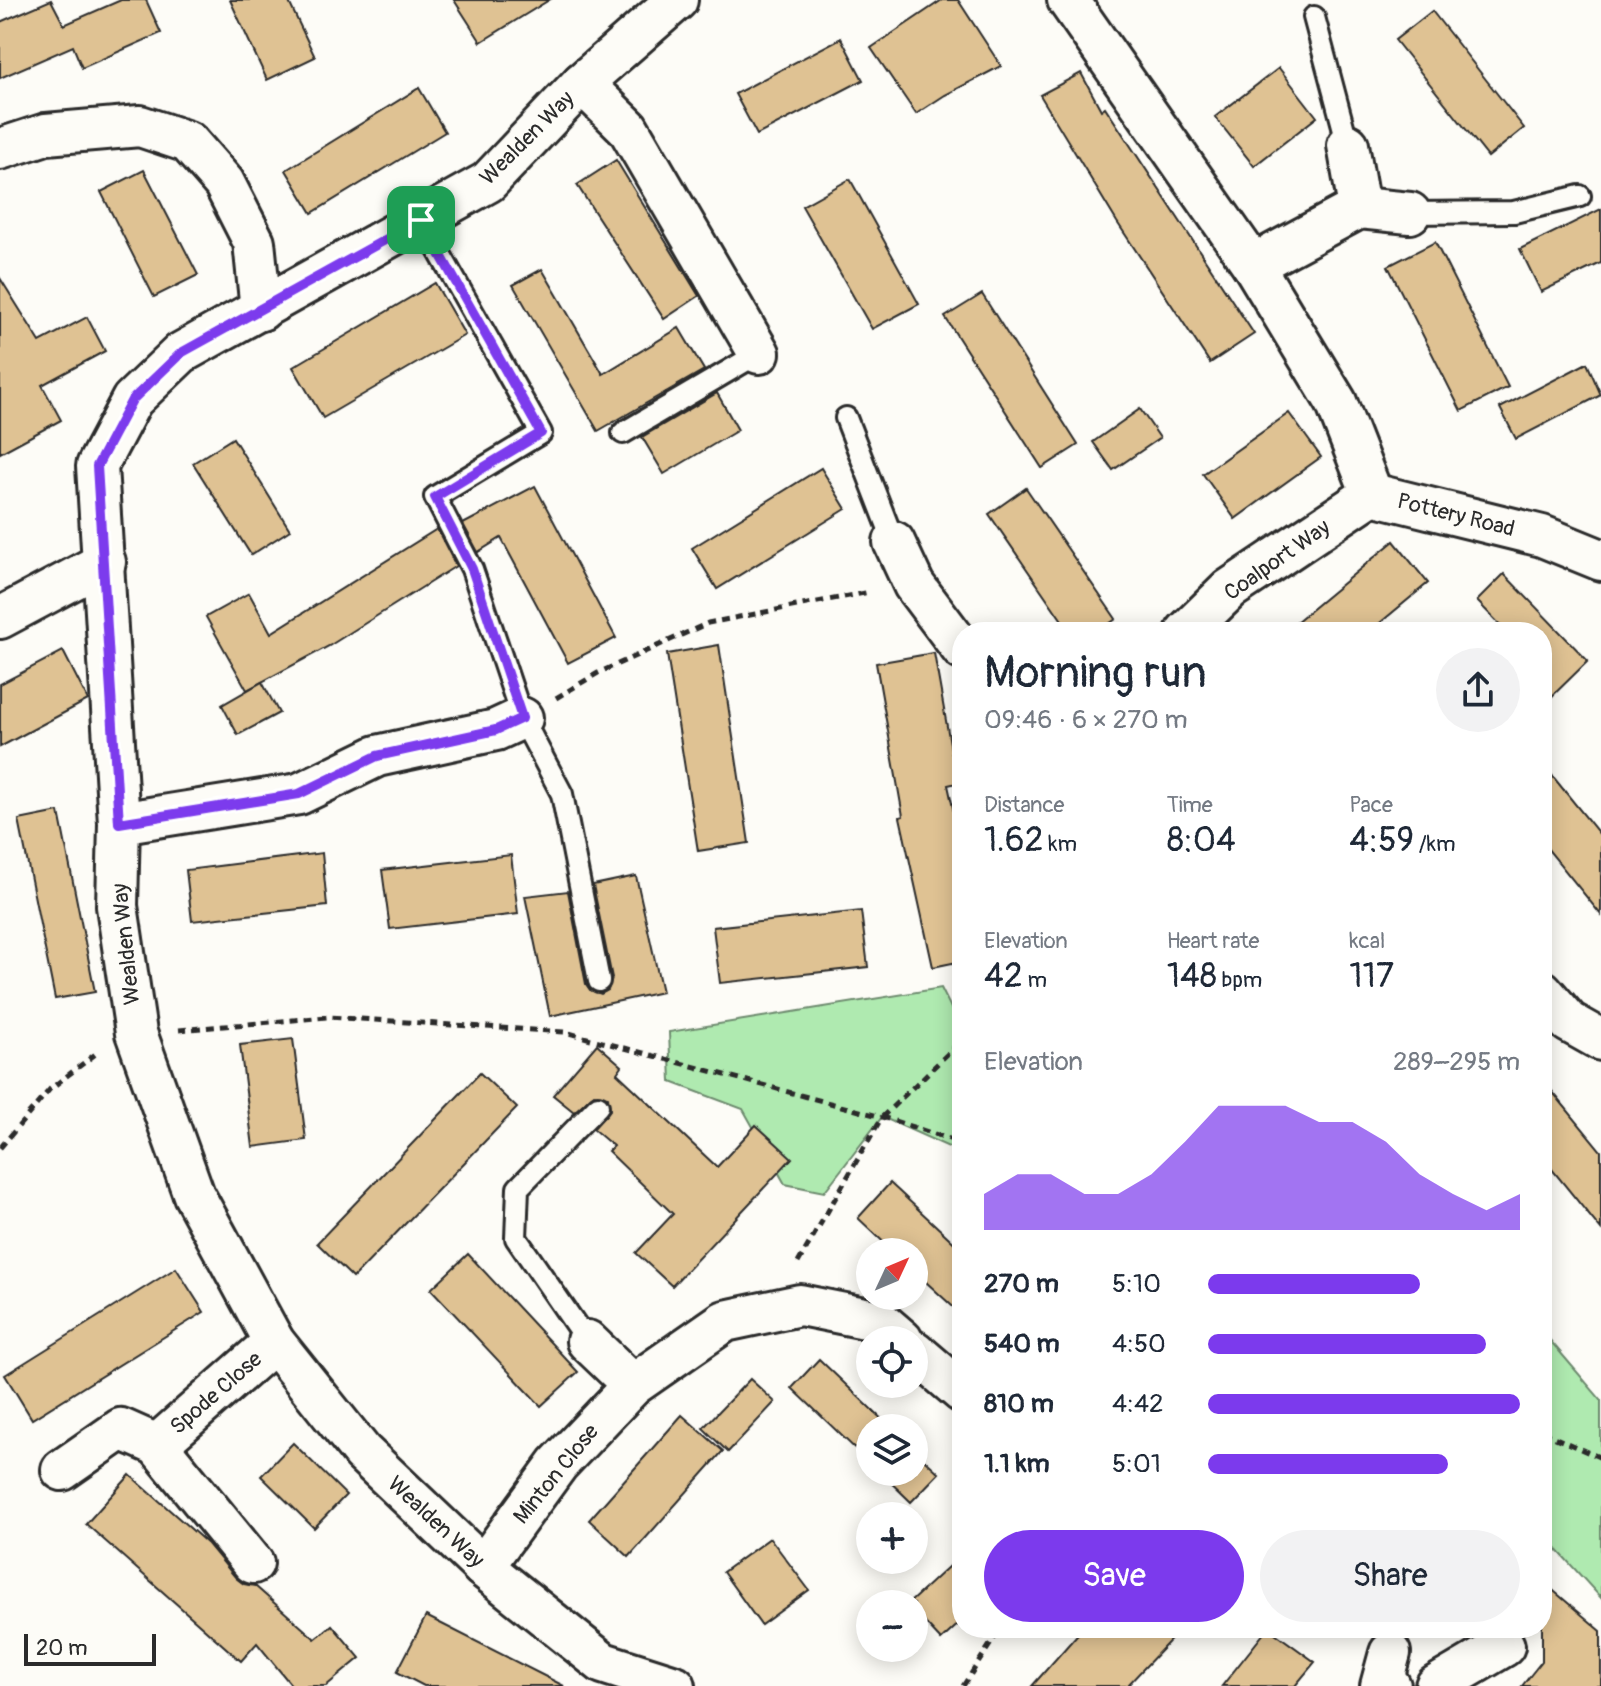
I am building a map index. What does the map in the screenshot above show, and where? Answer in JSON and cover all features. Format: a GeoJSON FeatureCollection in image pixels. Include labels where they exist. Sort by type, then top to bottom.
{"type":"FeatureCollection","features":[{"type":"Feature","properties":{"kind":"street","name":"Wealden Way"},"geometry":{"type":"LineString","coordinates":[[675,1686],[603,1663],[483,1567],[362,1452],[274,1342],[194,1195],[136,1033],[117,906],[119,823],[97,466],[132,400],[181,353],[488,182],[582,83],[677,0]]}},
{"type":"Feature","properties":{"kind":"street","name":"Pottery Road"},"geometry":{"type":"LineString","coordinates":[[1068,0],[1134,99],[1253,265],[1336,402],[1372,494],[1542,536],[1601,560]]}},
{"type":"Feature","properties":{"kind":"street","name":"Wealden Way"},"geometry":{"type":"LineString","coordinates":[[582,83],[628,128],[759,353]]}},
{"type":"Feature","properties":{"kind":"street"},"geometry":{"type":"LineString","coordinates":[[0,149],[46,134],[140,126],[188,142],[224,183],[254,242],[261,310]]}},
{"type":"Feature","properties":{"kind":"street"},"geometry":{"type":"LineString","coordinates":[[1348,145],[1359,208]]}},
{"type":"Feature","properties":{"kind":"street"},"geometry":{"type":"LineString","coordinates":[[1253,265],[1359,208],[1410,213]]}},
{"type":"Feature","properties":{"kind":"street","name":"Coalport Way"},"geometry":{"type":"LineString","coordinates":[[1196,622],[1230,589],[1372,494]]}},
{"type":"Feature","properties":{"kind":"street"},"geometry":{"type":"LineString","coordinates":[[894,542],[914,585],[952,636]]}},
{"type":"Feature","properties":{"kind":"street"},"geometry":{"type":"LineString","coordinates":[[0,618],[105,562]]}},
{"type":"Feature","properties":{"kind":"street"},"geometry":{"type":"LineString","coordinates":[[119,823],[299,794],[377,756],[496,730],[522,718]]}},
{"type":"Feature","properties":{"kind":"street"},"geometry":{"type":"LineString","coordinates":[[1552,1002],[1569,1022],[1601,1040]]}},
{"type":"Feature","properties":{"kind":"street","name":"Minton Close"},"geometry":{"type":"LineString","coordinates":[[483,1567],[558,1464],[633,1385],[725,1321],[800,1305],[880,1321],[886,1326]]}},
{"type":"Feature","properties":{"kind":"street"},"geometry":{"type":"LineString","coordinates":[[587,1341],[633,1385]]}},
{"type":"Feature","properties":{"kind":"street","name":"Spode Close"},"geometry":{"type":"LineString","coordinates":[[157,1445],[274,1342]]}},
{"type":"Feature","properties":{"kind":"street"},"geometry":{"type":"LineString","coordinates":[[928,1363],[952,1383]]}},
{"type":"Feature","properties":{"kind":"street","name":"Spode Close"},"geometry":{"type":"LineString","coordinates":[[62,1470],[121,1429],[157,1445],[253,1563]]}},
{"type":"Feature","properties":{"kind":"street"},"geometry":{"type":"LineString","coordinates":[[1436,1686],[1504,1646]]}},
{"type":"Feature","properties":{"kind":"lane"},"geometry":{"type":"LineString","coordinates":[[1314,17],[1348,145]]}},
{"type":"Feature","properties":{"kind":"lane"},"geometry":{"type":"LineString","coordinates":[[1410,213],[1514,212],[1580,196]]}},
{"type":"Feature","properties":{"kind":"lane"},"geometry":{"type":"LineString","coordinates":[[421,220],[541,433],[435,497],[472,569],[522,718],[562,794],[599,981]]}},
{"type":"Feature","properties":{"kind":"lane"},"geometry":{"type":"LineString","coordinates":[[623,433],[759,353]]}},
{"type":"Feature","properties":{"kind":"lane"},"geometry":{"type":"LineString","coordinates":[[846,418],[894,542]]}},
{"type":"Feature","properties":{"kind":"lane"},"geometry":{"type":"LineString","coordinates":[[587,1341],[516,1238],[518,1188],[598,1106]]}},
{"type":"Feature","properties":{"kind":"path"},"geometry":{"type":"LineString","coordinates":[[522,718],[598,673],[708,623],[914,585]]}},
{"type":"Feature","properties":{"kind":"path"},"geometry":{"type":"LineString","coordinates":[[0,1148],[50,1089],[97,1052],[136,1033],[327,1017],[565,1032],[882,1117],[952,1140]]}},
{"type":"Feature","properties":{"kind":"path"},"geometry":{"type":"LineString","coordinates":[[800,1305],[795,1269],[882,1117],[952,1050]]}},
{"type":"Feature","properties":{"kind":"path"},"geometry":{"type":"LineString","coordinates":[[1552,1436],[1601,1458]]}},
{"type":"Feature","properties":{"kind":"path"},"geometry":{"type":"LineString","coordinates":[[963,1686],[994,1638]]}},
{"type":"Feature","properties":{"kind":"green space"},"geometry":{"type":"Polygon","coordinates":[[[941,988],[952,1011],[952,1148],[882,1117],[824,1192],[785,1184],[743,1109],[671,1082],[669,1032],[941,988]]]}},
{"type":"Feature","properties":{"kind":"green space"},"geometry":{"type":"Polygon","coordinates":[[[1552,1343],[1601,1400],[1601,1598],[1552,1544],[1552,1343]]]}},
{"type":"Feature","properties":{"kind":"building"},"geometry":{"type":"Polygon","coordinates":[[[51,0],[64,25],[121,0],[146,0],[161,33],[82,68],[73,46],[0,78],[0,22],[51,0]]]}},
{"type":"Feature","properties":{"kind":"building"},"geometry":{"type":"Polygon","coordinates":[[[230,0],[288,0],[315,57],[267,80],[230,0]]]}},
{"type":"Feature","properties":{"kind":"building"},"geometry":{"type":"Polygon","coordinates":[[[454,0],[549,0],[481,42],[454,0]]]}},
{"type":"Feature","properties":{"kind":"building"},"geometry":{"type":"Polygon","coordinates":[[[942,0],[958,0],[1001,66],[916,114],[871,48],[942,0]]]}},
{"type":"Feature","properties":{"kind":"building"},"geometry":{"type":"Polygon","coordinates":[[[1432,11],[1524,128],[1488,157],[1395,40],[1432,11]]]}},
{"type":"Feature","properties":{"kind":"building"},"geometry":{"type":"Polygon","coordinates":[[[841,38],[863,80],[757,135],[735,94],[841,38]]]}},
{"type":"Feature","properties":{"kind":"building"},"geometry":{"type":"Polygon","coordinates":[[[1279,68],[1317,117],[1254,166],[1215,117],[1279,68]]]}},
{"type":"Feature","properties":{"kind":"building"},"geometry":{"type":"Polygon","coordinates":[[[1081,73],[1101,110],[1105,107],[1254,334],[1210,363],[1117,222],[1040,95],[1081,73]]]}},
{"type":"Feature","properties":{"kind":"building"},"geometry":{"type":"Polygon","coordinates":[[[419,88],[445,132],[312,213],[286,170],[419,88]]]}},
{"type":"Feature","properties":{"kind":"building"},"geometry":{"type":"Polygon","coordinates":[[[616,160],[699,296],[664,319],[577,185],[616,160]]]}},
{"type":"Feature","properties":{"kind":"building"},"geometry":{"type":"Polygon","coordinates":[[[144,170],[198,275],[154,297],[101,192],[144,170]]]}},
{"type":"Feature","properties":{"kind":"building"},"geometry":{"type":"Polygon","coordinates":[[[850,179],[919,304],[872,329],[802,206],[850,179]]]}},
{"type":"Feature","properties":{"kind":"building"},"geometry":{"type":"Polygon","coordinates":[[[1601,209],[1601,263],[1541,292],[1520,249],[1601,209]]]}},
{"type":"Feature","properties":{"kind":"building"},"geometry":{"type":"Polygon","coordinates":[[[1435,242],[1508,387],[1461,411],[1388,266],[1435,242]]]}},
{"type":"Feature","properties":{"kind":"building"},"geometry":{"type":"Polygon","coordinates":[[[542,269],[603,374],[679,328],[704,370],[598,431],[513,285],[542,269]]]}},
{"type":"Feature","properties":{"kind":"building"},"geometry":{"type":"Polygon","coordinates":[[[0,278],[40,342],[87,317],[105,351],[42,385],[61,420],[0,453],[0,278]]]}},
{"type":"Feature","properties":{"kind":"building"},"geometry":{"type":"Polygon","coordinates":[[[435,283],[465,335],[323,418],[293,367],[435,283]]]}},
{"type":"Feature","properties":{"kind":"building"},"geometry":{"type":"Polygon","coordinates":[[[982,294],[1078,445],[1042,468],[945,317],[982,294]]]}},
{"type":"Feature","properties":{"kind":"building"},"geometry":{"type":"Polygon","coordinates":[[[1587,363],[1601,395],[1516,439],[1500,408],[1587,363]]]}},
{"type":"Feature","properties":{"kind":"building"},"geometry":{"type":"Polygon","coordinates":[[[717,393],[738,430],[664,474],[642,437],[717,393]]]}},
{"type":"Feature","properties":{"kind":"building"},"geometry":{"type":"Polygon","coordinates":[[[1140,409],[1160,438],[1113,470],[1093,442],[1140,409]]]}},
{"type":"Feature","properties":{"kind":"building"},"geometry":{"type":"Polygon","coordinates":[[[1289,413],[1321,457],[1235,519],[1203,474],[1289,413]]]}},
{"type":"Feature","properties":{"kind":"building"},"geometry":{"type":"Polygon","coordinates":[[[233,438],[290,530],[251,555],[193,463],[233,438]]]}},
{"type":"Feature","properties":{"kind":"building"},"geometry":{"type":"Polygon","coordinates":[[[821,468],[846,509],[717,589],[692,548],[821,468]]]}},
{"type":"Feature","properties":{"kind":"building"},"geometry":{"type":"Polygon","coordinates":[[[535,486],[616,638],[568,663],[501,538],[478,552],[463,524],[535,486]]]}},
{"type":"Feature","properties":{"kind":"building"},"geometry":{"type":"Polygon","coordinates":[[[1026,488],[1116,619],[1112,622],[1063,622],[989,514],[1026,488]]]}},
{"type":"Feature","properties":{"kind":"building"},"geometry":{"type":"Polygon","coordinates":[[[437,529],[456,566],[329,646],[247,690],[206,617],[249,593],[271,633],[437,529]]]}},
{"type":"Feature","properties":{"kind":"building"},"geometry":{"type":"Polygon","coordinates":[[[1394,541],[1428,583],[1381,622],[1296,622],[1394,541]]]}},
{"type":"Feature","properties":{"kind":"building"},"geometry":{"type":"Polygon","coordinates":[[[1504,574],[1550,622],[1497,622],[1477,601],[1504,574]]]}},
{"type":"Feature","properties":{"kind":"building"},"geometry":{"type":"Polygon","coordinates":[[[1552,624],[1588,661],[1552,696],[1552,624]]]}},
{"type":"Feature","properties":{"kind":"building"},"geometry":{"type":"Polygon","coordinates":[[[719,645],[749,843],[698,851],[667,654],[719,645]]]}},
{"type":"Feature","properties":{"kind":"building"},"geometry":{"type":"Polygon","coordinates":[[[63,651],[88,700],[0,747],[0,684],[63,651]]]}},
{"type":"Feature","properties":{"kind":"building"},"geometry":{"type":"Polygon","coordinates":[[[934,653],[952,755],[952,784],[948,785],[952,803],[952,963],[933,967],[900,817],[903,816],[876,663],[934,653]]]}},
{"type":"Feature","properties":{"kind":"building"},"geometry":{"type":"Polygon","coordinates":[[[262,682],[279,713],[238,735],[222,705],[262,682]]]}},
{"type":"Feature","properties":{"kind":"building"},"geometry":{"type":"Polygon","coordinates":[[[1552,775],[1601,836],[1601,915],[1552,854],[1552,775]]]}},
{"type":"Feature","properties":{"kind":"building"},"geometry":{"type":"Polygon","coordinates":[[[59,812],[95,992],[55,999],[19,820],[59,812]]]}},
{"type":"Feature","properties":{"kind":"building"},"geometry":{"type":"Polygon","coordinates":[[[322,853],[327,906],[192,921],[186,870],[322,853]]]}},
{"type":"Feature","properties":{"kind":"building"},"geometry":{"type":"Polygon","coordinates":[[[511,855],[518,914],[390,929],[382,870],[511,855]]]}},
{"type":"Feature","properties":{"kind":"building"},"geometry":{"type":"Polygon","coordinates":[[[636,876],[662,992],[550,1016],[525,896],[568,891],[586,984],[590,990],[601,994],[608,990],[612,978],[593,885],[636,876]]]}},
{"type":"Feature","properties":{"kind":"building"},"geometry":{"type":"Polygon","coordinates":[[[861,911],[868,967],[720,983],[713,927],[861,911]]]}},
{"type":"Feature","properties":{"kind":"building"},"geometry":{"type":"Polygon","coordinates":[[[293,1039],[306,1140],[253,1147],[240,1045],[293,1039]]]}},
{"type":"Feature","properties":{"kind":"building"},"geometry":{"type":"Polygon","coordinates":[[[597,1044],[622,1066],[617,1073],[717,1167],[756,1125],[792,1158],[672,1286],[636,1253],[673,1214],[608,1151],[613,1146],[593,1129],[610,1110],[608,1097],[594,1094],[574,1112],[553,1095],[597,1044]]]}},
{"type":"Feature","properties":{"kind":"building"},"geometry":{"type":"Polygon","coordinates":[[[480,1073],[517,1108],[353,1278],[317,1243],[480,1073]]]}},
{"type":"Feature","properties":{"kind":"building"},"geometry":{"type":"Polygon","coordinates":[[[1552,1091],[1601,1151],[1601,1230],[1552,1169],[1552,1091]]]}},
{"type":"Feature","properties":{"kind":"building"},"geometry":{"type":"Polygon","coordinates":[[[890,1183],[952,1241],[952,1306],[928,1284],[928,1238],[879,1238],[858,1218],[890,1183]]]}},
{"type":"Feature","properties":{"kind":"building"},"geometry":{"type":"Polygon","coordinates":[[[468,1254],[578,1372],[541,1406],[431,1289],[468,1254]]]}},
{"type":"Feature","properties":{"kind":"building"},"geometry":{"type":"Polygon","coordinates":[[[176,1268],[204,1312],[32,1419],[5,1375],[176,1268]]]}},
{"type":"Feature","properties":{"kind":"building"},"geometry":{"type":"Polygon","coordinates":[[[819,1359],[856,1394],[856,1398],[876,1414],[856,1414],[856,1450],[792,1388],[819,1359]]]}},
{"type":"Feature","properties":{"kind":"building"},"geometry":{"type":"Polygon","coordinates":[[[750,1379],[775,1402],[728,1452],[703,1428],[750,1379]]]}},
{"type":"Feature","properties":{"kind":"building"},"geometry":{"type":"Polygon","coordinates":[[[682,1415],[723,1451],[629,1557],[589,1520],[682,1415]]]}},
{"type":"Feature","properties":{"kind":"building"},"geometry":{"type":"Polygon","coordinates":[[[293,1443],[346,1495],[314,1528],[261,1476],[293,1443]]]}},
{"type":"Feature","properties":{"kind":"building"},"geometry":{"type":"Polygon","coordinates":[[[928,1463],[939,1473],[928,1484],[928,1463]]]}},
{"type":"Feature","properties":{"kind":"building"},"geometry":{"type":"Polygon","coordinates":[[[130,1475],[208,1544],[236,1578],[244,1584],[255,1586],[315,1639],[332,1625],[360,1658],[326,1686],[292,1686],[257,1643],[241,1661],[86,1524],[130,1475]]]}},
{"type":"Feature","properties":{"kind":"building"},"geometry":{"type":"Polygon","coordinates":[[[894,1486],[926,1486],[911,1502],[894,1486]]]}},
{"type":"Feature","properties":{"kind":"building"},"geometry":{"type":"Polygon","coordinates":[[[770,1538],[809,1590],[761,1625],[723,1572],[770,1538]]]}},
{"type":"Feature","properties":{"kind":"building"},"geometry":{"type":"Polygon","coordinates":[[[952,1563],[952,1630],[941,1640],[928,1626],[928,1590],[923,1590],[952,1563]]]}},
{"type":"Feature","properties":{"kind":"building"},"geometry":{"type":"Polygon","coordinates":[[[1552,1589],[1601,1631],[1601,1686],[1522,1686],[1542,1661],[1542,1638],[1552,1638],[1552,1589]]]}},
{"type":"Feature","properties":{"kind":"building"},"geometry":{"type":"Polygon","coordinates":[[[426,1616],[564,1686],[424,1686],[397,1672],[426,1616]]]}},
{"type":"Feature","properties":{"kind":"building"},"geometry":{"type":"Polygon","coordinates":[[[1074,1638],[1173,1638],[1127,1686],[1032,1686],[1074,1638]]]}},
{"type":"Feature","properties":{"kind":"building"},"geometry":{"type":"Polygon","coordinates":[[[1260,1638],[1282,1638],[1315,1662],[1295,1686],[1222,1686],[1260,1638]]]}},
{"type":"Feature","properties":{"kind":"route"},"geometry":{"type":"LineString","coordinates":[[421,220],[541,433],[435,497],[472,569],[522,718],[496,730],[377,756],[299,794],[119,823],[97,466],[132,400],[181,353],[421,220]]}}]}
